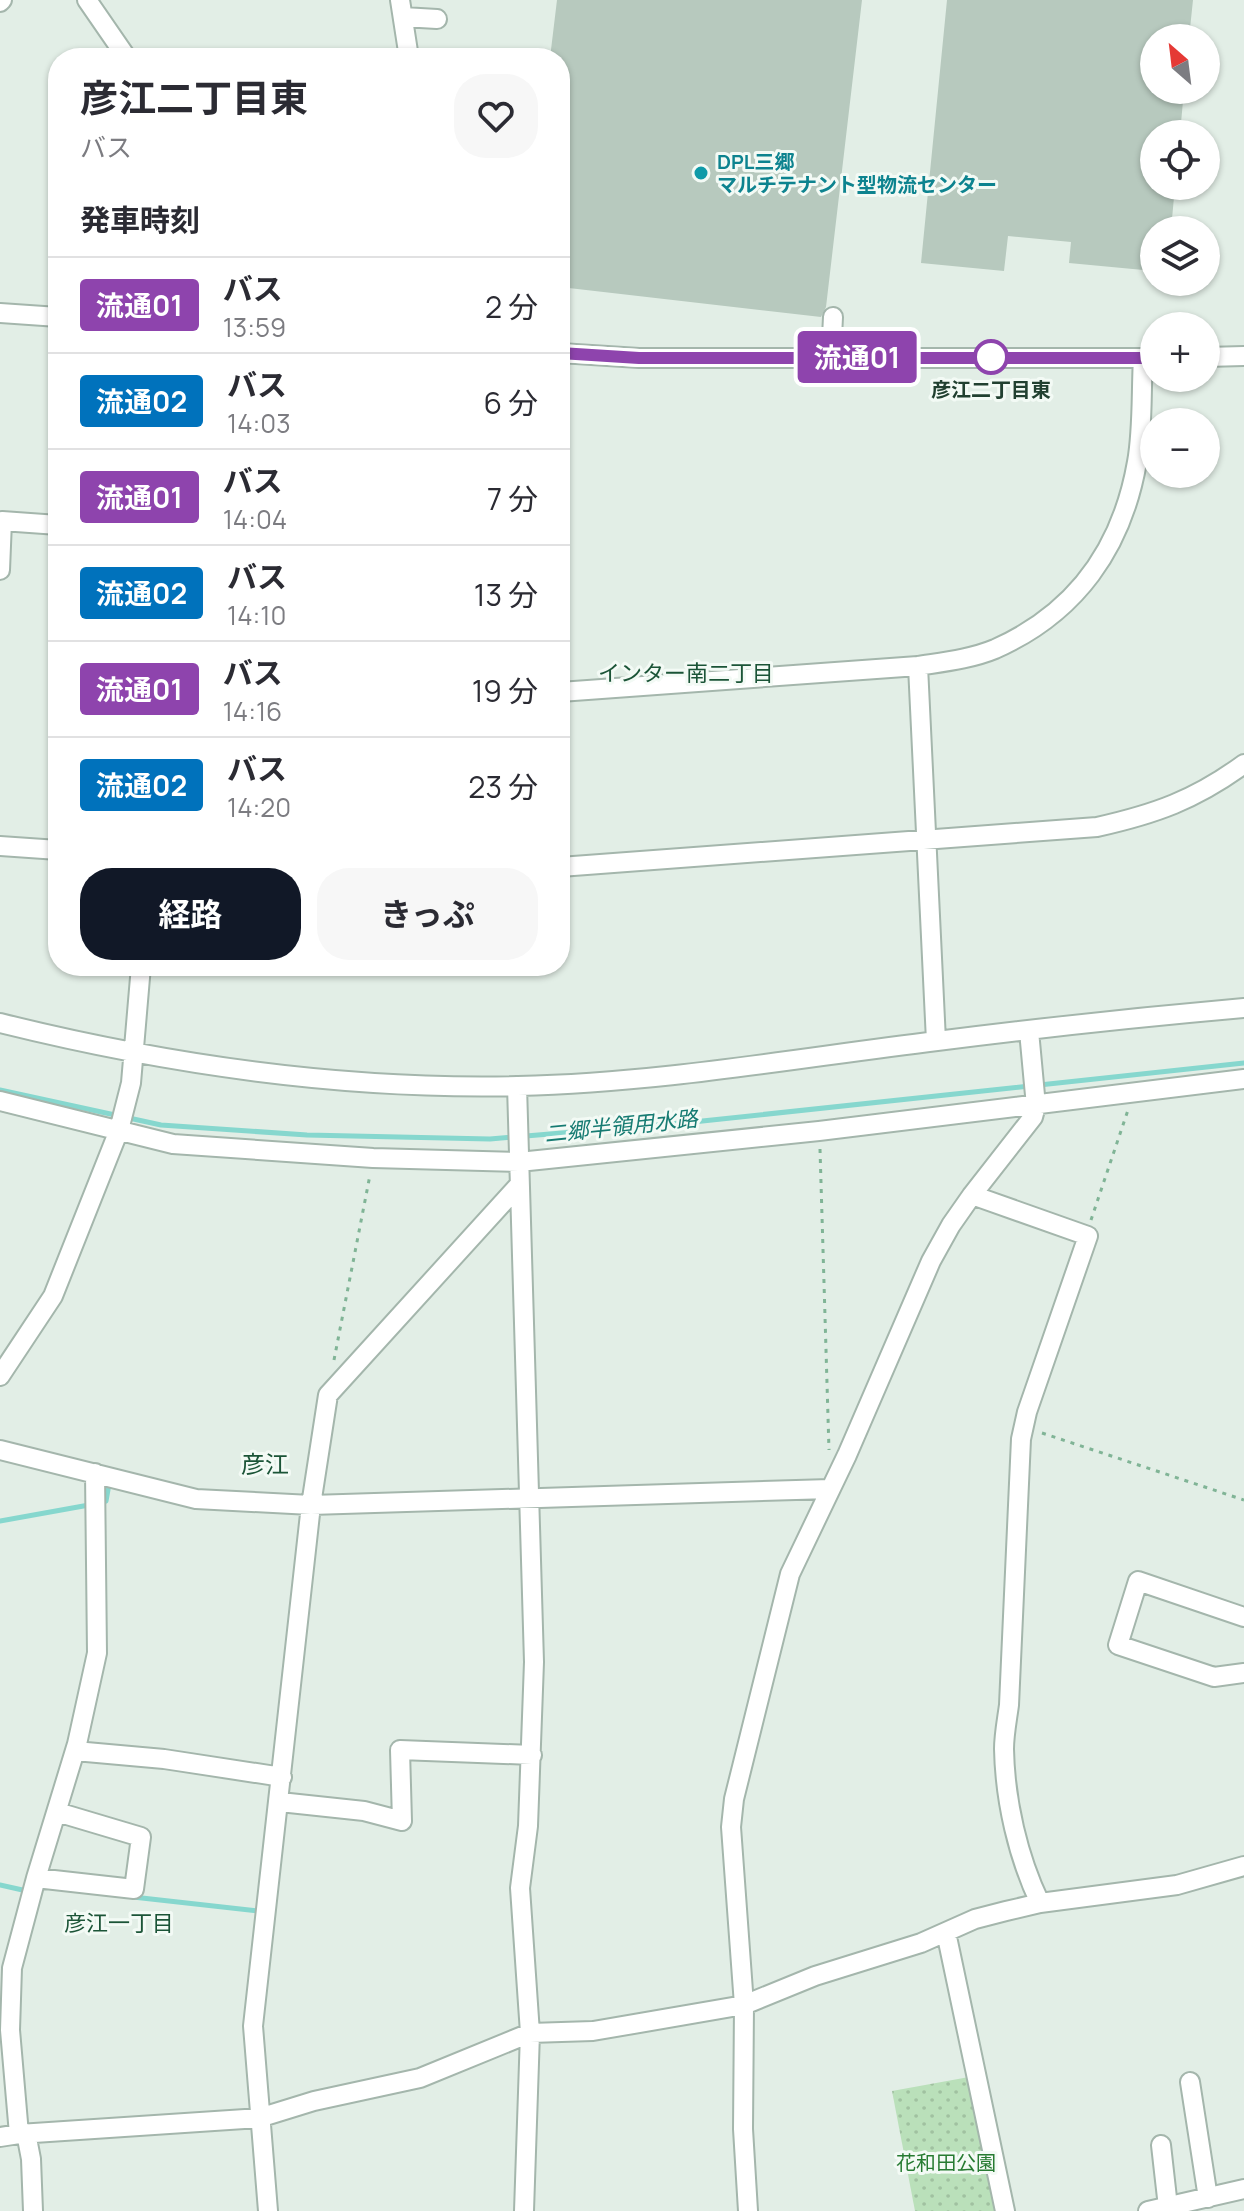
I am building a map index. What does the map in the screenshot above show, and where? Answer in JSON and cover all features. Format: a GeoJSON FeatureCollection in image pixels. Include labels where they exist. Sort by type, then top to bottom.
{"type":"FeatureCollection","features":[{"type":"Feature","properties":{"kind":"street"},"geometry":{"type":"LineString","coordinates":[[87,0],[120,48]]}},
{"type":"Feature","properties":{"kind":"street"},"geometry":{"type":"LineString","coordinates":[[408,48],[402,8],[437,19]]}},
{"type":"Feature","properties":{"kind":"street"},"geometry":{"type":"LineString","coordinates":[[0,313],[48,316]]}},
{"type":"Feature","properties":{"kind":"street"},"geometry":{"type":"LineString","coordinates":[[831,357],[833,317]]}},
{"type":"Feature","properties":{"kind":"street"},"geometry":{"type":"LineString","coordinates":[[570,354],[639,358],[1140,358]]}},
{"type":"Feature","properties":{"kind":"street"},"geometry":{"type":"LineString","coordinates":[[1220,357],[1244,356]]}},
{"type":"Feature","properties":{"kind":"street"},"geometry":{"type":"LineString","coordinates":[[570,691],[918,666],[961,659],[994,649],[1032,629],[1061,607],[1102,563],[1124,515],[1137,461],[1144,392]]}},
{"type":"Feature","properties":{"kind":"street"},"geometry":{"type":"LineString","coordinates":[[0,570],[2,521],[48,524]]}},
{"type":"Feature","properties":{"kind":"street"},"geometry":{"type":"LineString","coordinates":[[918,666],[936,1041]]}},
{"type":"Feature","properties":{"kind":"street"},"geometry":{"type":"LineString","coordinates":[[570,866],[1097,827],[1148,816],[1180,803],[1244,764]]}},
{"type":"Feature","properties":{"kind":"street"},"geometry":{"type":"LineString","coordinates":[[0,846],[48,849]]}},
{"type":"Feature","properties":{"kind":"street"},"geometry":{"type":"LineString","coordinates":[[0,1376],[53,1296],[119,1130],[134,1052],[140,976]]}},
{"type":"Feature","properties":{"kind":"street"},"geometry":{"type":"LineString","coordinates":[[0,1023],[134,1052],[301,1077],[386,1084],[517,1086],[656,1079],[936,1041],[1244,1008]]}},
{"type":"Feature","properties":{"kind":"street"},"geometry":{"type":"LineString","coordinates":[[748,2211],[743,2129],[744,2005],[731,1815],[790,1574],[919,1284],[951,1225],[1025,1129],[1036,1106],[1029,1031]]}},
{"type":"Feature","properties":{"kind":"street"},"geometry":{"type":"LineString","coordinates":[[0,1101],[173,1144],[373,1158],[519,1162],[819,1131],[1244,1079]]}},
{"type":"Feature","properties":{"kind":"street"},"geometry":{"type":"LineString","coordinates":[[517,1086],[534,1662],[528,1826],[520,1888],[530,2033],[524,2211]]}},
{"type":"Feature","properties":{"kind":"street"},"geometry":{"type":"LineString","coordinates":[[268,2211],[253,2026],[311,1505],[328,1395],[519,1185]]}},
{"type":"Feature","properties":{"kind":"street"},"geometry":{"type":"LineString","coordinates":[[972,1195],[1088,1236],[1023,1427],[1009,1705],[1004,1748],[1011,1806],[1026,1875],[1040,1903]]}},
{"type":"Feature","properties":{"kind":"street"},"geometry":{"type":"LineString","coordinates":[[0,1450],[196,1499],[311,1505],[830,1489]]}},
{"type":"Feature","properties":{"kind":"street"},"geometry":{"type":"LineString","coordinates":[[33,2211],[31,2159],[23,2134],[10,2030],[12,1968],[75,1751],[97,1653],[95,1473]]}},
{"type":"Feature","properties":{"kind":"street"},"geometry":{"type":"LineString","coordinates":[[1244,1617],[1138,1581],[1118,1645],[1214,1677],[1244,1673]]}},
{"type":"Feature","properties":{"kind":"street"},"geometry":{"type":"LineString","coordinates":[[280,1802],[364,1811],[402,1821],[400,1750],[532,1755]]}},
{"type":"Feature","properties":{"kind":"street"},"geometry":{"type":"LineString","coordinates":[[75,1751],[164,1759],[282,1777]]}},
{"type":"Feature","properties":{"kind":"street"},"geometry":{"type":"LineString","coordinates":[[36,1878],[134,1889],[141,1837],[57,1812]]}},
{"type":"Feature","properties":{"kind":"street"},"geometry":{"type":"LineString","coordinates":[[0,2137],[259,2118],[314,2101],[420,2078],[530,2033],[593,2031],[744,2005],[815,1976],[921,1943],[975,1919],[1040,1903],[1177,1885],[1244,1866]]}},
{"type":"Feature","properties":{"kind":"street"},"geometry":{"type":"LineString","coordinates":[[946,1932],[1005,2211]]}},
{"type":"Feature","properties":{"kind":"street"},"geometry":{"type":"LineString","coordinates":[[1190,2082],[1208,2198]]}},
{"type":"Feature","properties":{"kind":"street"},"geometry":{"type":"LineString","coordinates":[[1161,2145],[1168,2207]]}},
{"type":"Feature","properties":{"kind":"street"},"geometry":{"type":"LineString","coordinates":[[1148,2211],[1244,2189]]}},
{"type":"Feature","properties":{"kind":"path"},"geometry":{"type":"LineString","coordinates":[[1086,1235],[1135,1090]]}},
{"type":"Feature","properties":{"kind":"path"},"geometry":{"type":"LineString","coordinates":[[819,1131],[829,1458]]}},
{"type":"Feature","properties":{"kind":"path"},"geometry":{"type":"LineString","coordinates":[[333,1365],[373,1158]]}},
{"type":"Feature","properties":{"kind":"path"},"geometry":{"type":"LineString","coordinates":[[1023,1427],[1244,1500]]}},
{"type":"Feature","properties":{"kind":"green space","name":"花和田公園"},"geometry":{"type":"Polygon","coordinates":[[[969,2077],[995,2211],[915,2211],[892,2091],[969,2077]]]}},
{"type":"Feature","properties":{"kind":"building","name":"DPL三郷 マルチテナント型物流センター"},"geometry":{"type":"Polygon","coordinates":[[[557,0],[862,0],[826,307],[821,317],[570,288],[570,48],[551,48],[557,0]]]}},
{"type":"Feature","properties":{"kind":"building"},"geometry":{"type":"Polygon","coordinates":[[[947,0],[1193,0],[1190,24],[1140,24],[1140,104],[1183,104],[1181,120],[1140,120],[1140,200],[1174,200],[1172,216],[1140,216],[1140,270],[1069,263],[1071,242],[1008,236],[1004,271],[921,263],[947,0]]]}},
{"type":"Feature","properties":{"kind":"waterway","name":"二郷半領用水路"},"geometry":{"type":"LineString","coordinates":[[0,1090],[161,1125],[307,1135],[490,1139],[693,1122],[1244,1063]]}},
{"type":"Feature","properties":{"kind":"waterway"},"geometry":{"type":"LineString","coordinates":[[99,1503],[106,1501],[109,1484]]}},
{"type":"Feature","properties":{"kind":"waterway"},"geometry":{"type":"LineString","coordinates":[[0,1521],[89,1505]]}},
{"type":"Feature","properties":{"kind":"waterway"},"geometry":{"type":"LineString","coordinates":[[0,1885],[27,1891]]}},
{"type":"Feature","properties":{"kind":"waterway"},"geometry":{"type":"LineString","coordinates":[[133,1897],[259,1911]]}},
{"type":"Feature","properties":{"kind":"bus line","name":"流通01"},"geometry":{"type":"LineString","coordinates":[[570,354],[639,358],[1140,358]]}},
{"type":"Feature","properties":{"kind":"place","name":"DPL三郷 マルチテナント型物流センター"},"geometry":{"type":"Point","coordinates":[701,173]}},
{"type":"Feature","properties":{"kind":"place","name":"彦江二丁目東"},"geometry":{"type":"Point","coordinates":[991,357]}},
{"type":"Feature","properties":{"kind":"district","name":"インター南二丁目"},"geometry":{"type":"Point","coordinates":[686,673]}},
{"type":"Feature","properties":{"kind":"district","name":"彦江"},"geometry":{"type":"Point","coordinates":[265,1465]}},
{"type":"Feature","properties":{"kind":"district","name":"彦江一丁目"},"geometry":{"type":"Point","coordinates":[119,1923]}}]}
